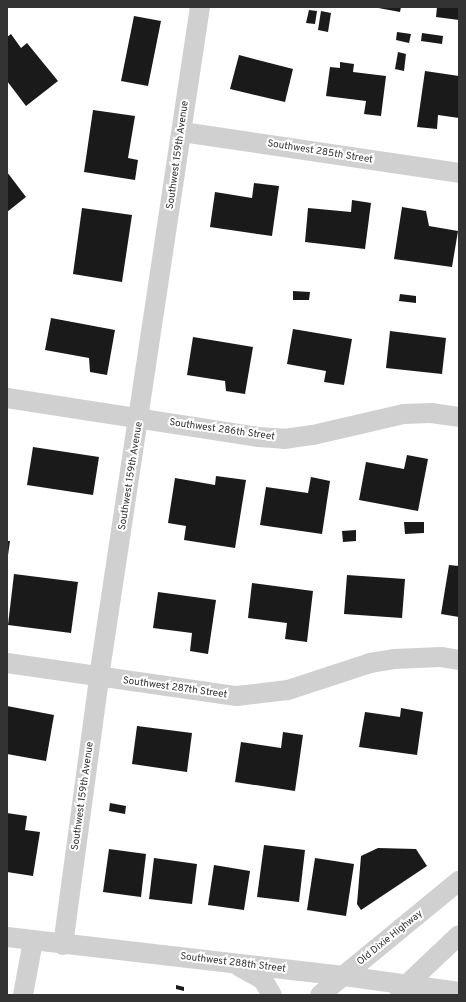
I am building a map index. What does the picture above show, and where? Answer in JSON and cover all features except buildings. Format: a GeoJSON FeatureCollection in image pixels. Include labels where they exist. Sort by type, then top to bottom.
{"type":"FeatureCollection","features":[{"type":"Feature","properties":{"kind":"street","name":"Southwest 159th Avenue"},"geometry":{"type":"LineString","coordinates":[[63,945],[99,677],[140,418],[200,7]]}},
{"type":"Feature","properties":{"kind":"street","name":"Southwest 285th Street"},"geometry":{"type":"LineString","coordinates":[[182,132],[459,173]]}},
{"type":"Feature","properties":{"kind":"street","name":"Southwest 286th Street"},"geometry":{"type":"LineString","coordinates":[[7,398],[258,437],[284,438],[313,436],[404,414],[431,413],[459,417]]}},
{"type":"Feature","properties":{"kind":"street","name":"Southwest 287th Street"},"geometry":{"type":"LineString","coordinates":[[7,663],[237,696],[288,690],[351,669],[394,659],[425,657],[459,660]]}},
{"type":"Feature","properties":{"kind":"street","name":"Old Dixie Highway"},"geometry":{"type":"LineString","coordinates":[[320,995],[459,881]]}},
{"type":"Feature","properties":{"kind":"street"},"geometry":{"type":"LineString","coordinates":[[401,990],[459,935]]}},
{"type":"Feature","properties":{"kind":"street","name":"Southwest 288th Street"},"geometry":{"type":"LineString","coordinates":[[7,937],[63,945],[344,976],[401,990],[459,992]]}},
{"type":"Feature","properties":{"kind":"street"},"geometry":{"type":"LineString","coordinates":[[24,995],[33,941]]}},
{"type":"Feature","properties":{"kind":"street"},"geometry":{"type":"LineString","coordinates":[[234,963],[263,980],[272,995]]}}]}
